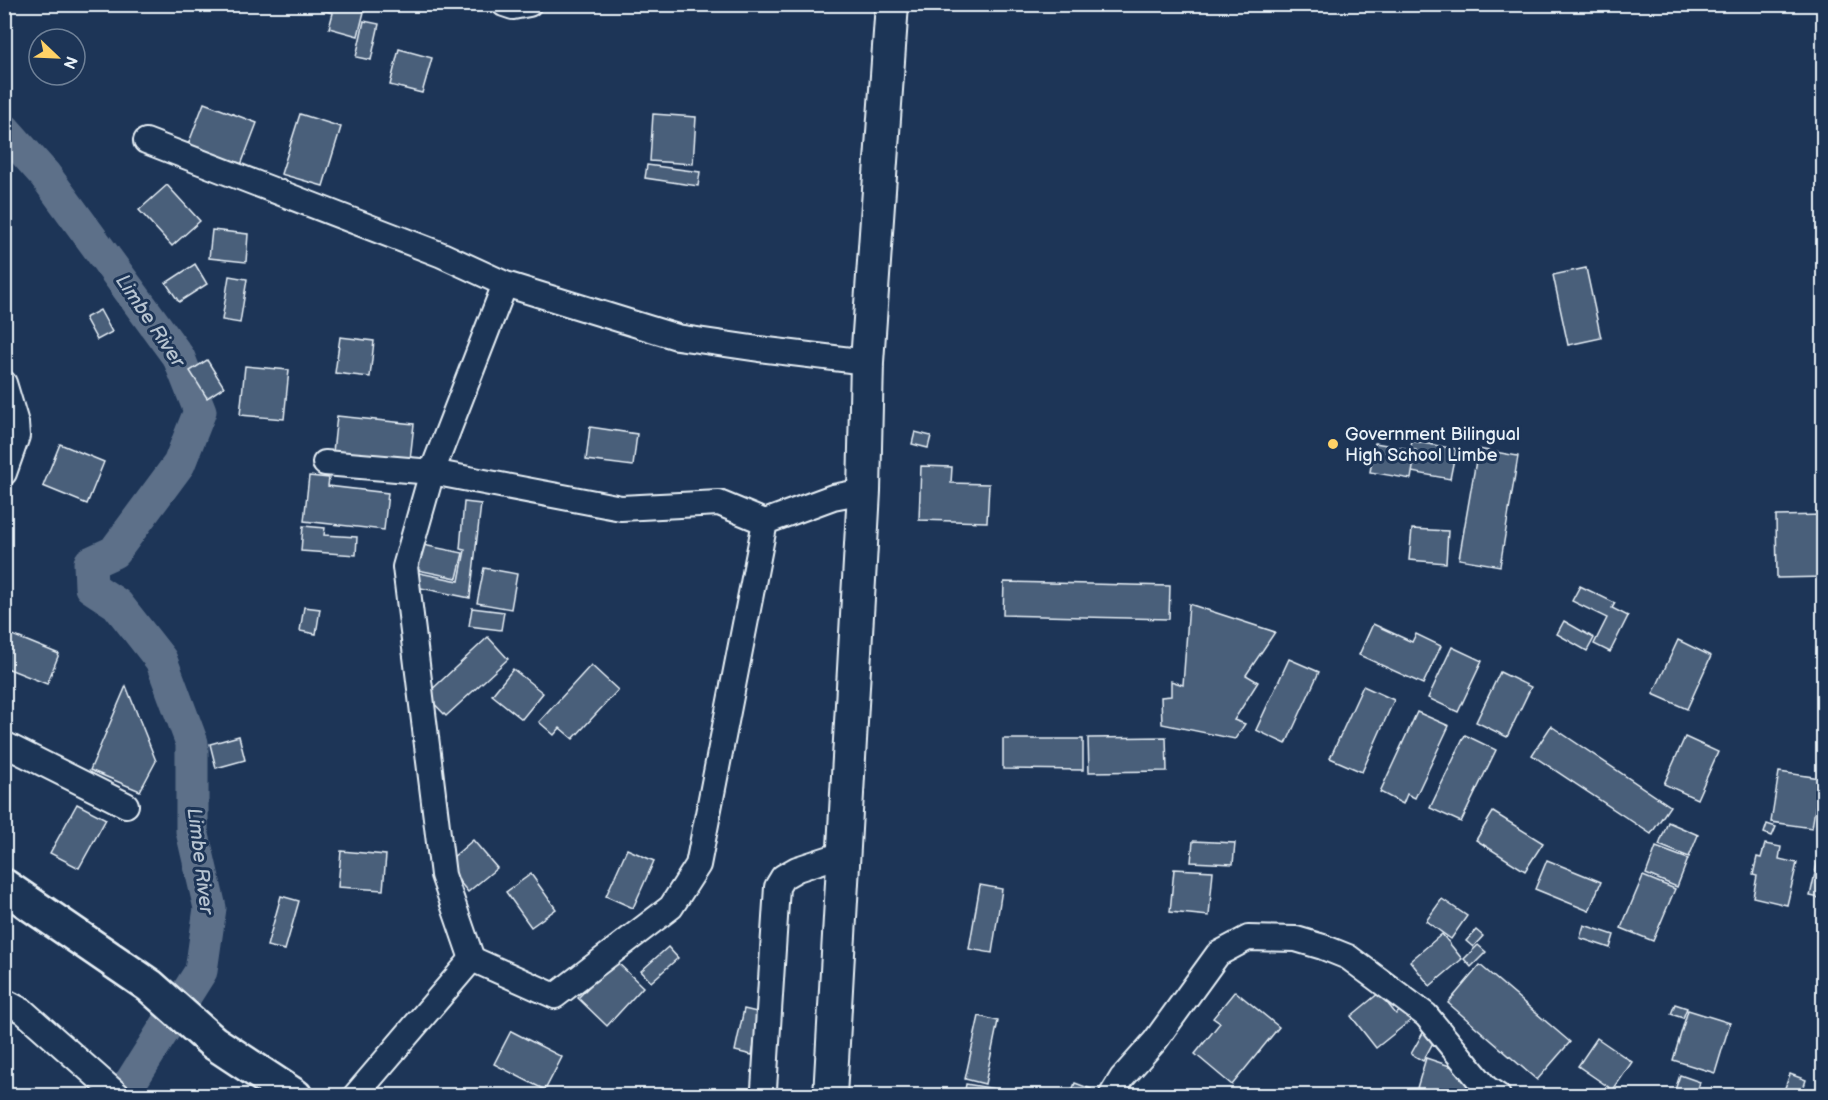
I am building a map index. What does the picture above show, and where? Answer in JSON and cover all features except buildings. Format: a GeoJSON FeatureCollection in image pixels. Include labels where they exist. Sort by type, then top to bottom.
{"type":"FeatureCollection","features":[{"type":"Feature","properties":{"kind":"highway"},"geometry":{"type":"LineString","coordinates":[[4,886],[150,986],[213,1042],[294,1095]]}},
{"type":"Feature","properties":{"kind":"main road"},"geometry":{"type":"LineString","coordinates":[[830,1095],[864,491],[867,362],[892,4]]}},
{"type":"Feature","properties":{"kind":"street"},"geometry":{"type":"LineString","coordinates":[[504,4],[513,8],[529,4]]}},
{"type":"Feature","properties":{"kind":"street"},"geometry":{"type":"LineString","coordinates":[[146,141],[442,255],[504,284],[677,337],[867,362]]}},
{"type":"Feature","properties":{"kind":"street"},"geometry":{"type":"LineString","coordinates":[[504,284],[432,472],[405,567],[442,875],[471,959],[555,996],[671,907],[698,865],[765,522]]}},
{"type":"Feature","properties":{"kind":"street"},"geometry":{"type":"LineString","coordinates":[[4,383],[16,423],[17,436],[4,473]]}},
{"type":"Feature","properties":{"kind":"street"},"geometry":{"type":"LineString","coordinates":[[325,463],[432,472],[621,508],[719,503],[765,522],[833,496],[864,491]]}},
{"type":"Feature","properties":{"kind":"street"},"geometry":{"type":"LineString","coordinates":[[4,744],[126,805]]}},
{"type":"Feature","properties":{"kind":"street"},"geometry":{"type":"LineString","coordinates":[[764,1089],[777,887],[783,877],[797,869],[843,854]]}},
{"type":"Feature","properties":{"kind":"street"},"geometry":{"type":"LineString","coordinates":[[1111,1095],[1122,1077],[1155,1041],[1218,954],[1248,938],[1296,939],[1348,957],[1426,1015],[1486,1088],[1498,1095]]}},
{"type":"Feature","properties":{"kind":"street"},"geometry":{"type":"LineString","coordinates":[[355,1095],[471,959]]}},
{"type":"Feature","properties":{"kind":"street"},"geometry":{"type":"LineString","coordinates":[[4,1001],[24,1011],[118,1095]]}},
{"type":"Feature","properties":{"kind":"waterway","name":"Limbe River"},"geometry":{"type":"LineString","coordinates":[[4,129],[45,175],[179,358],[200,411],[179,464],[114,552],[90,563],[91,587],[117,604],[161,660],[192,743],[192,831],[210,908],[201,971],[122,1096]]}},
{"type":"Feature","properties":{"kind":"place","name":"Government Bilingual High School Limbe"},"geometry":{"type":"Point","coordinates":[1333,444]}}]}
